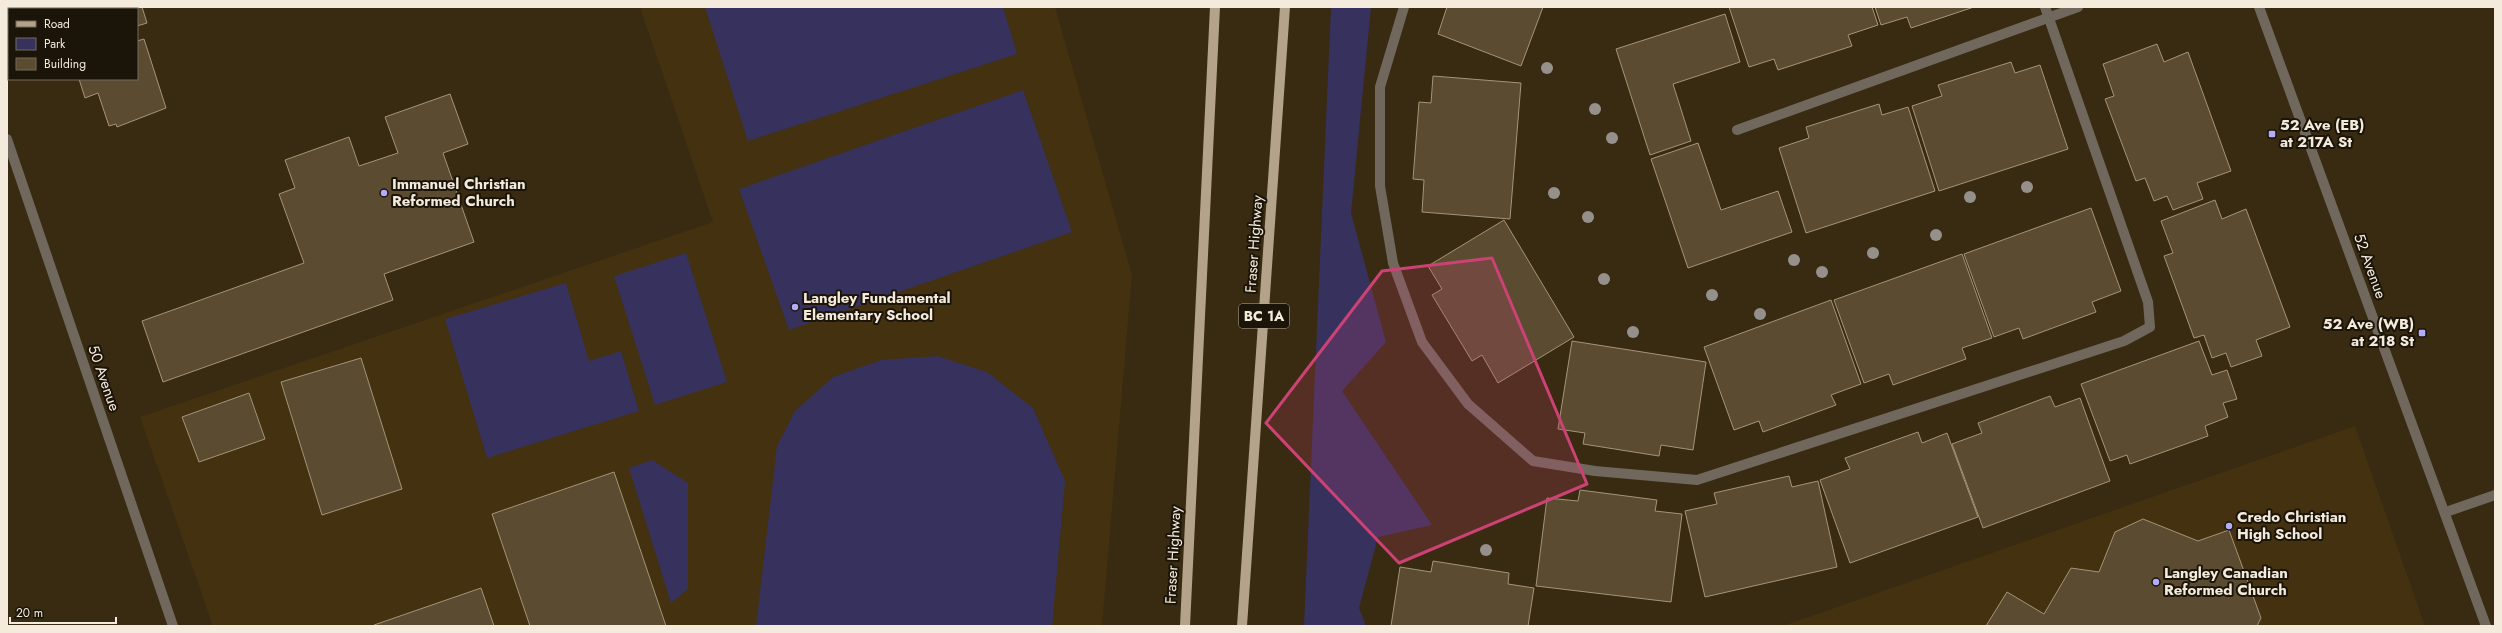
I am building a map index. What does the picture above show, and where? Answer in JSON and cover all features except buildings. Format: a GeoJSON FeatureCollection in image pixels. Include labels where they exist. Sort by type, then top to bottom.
{"type":"FeatureCollection","features":[{"type":"Feature","properties":{"kind":"main road","name":"Fraser Highway"},"geometry":{"type":"LineString","coordinates":[[1185,626],[1215,7]]}},
{"type":"Feature","properties":{"kind":"main road","name":"Fraser Highway"},"geometry":{"type":"LineString","coordinates":[[1242,626],[1285,7]]}},
{"type":"Feature","properties":{"kind":"street"},"geometry":{"type":"LineString","coordinates":[[1404,7],[1380,87],[1380,186],[1393,263],[1422,342],[1468,404],[1533,461],[1595,471],[1697,480],[2124,341],[2150,327],[2148,302],[2045,7]]}},
{"type":"Feature","properties":{"kind":"street"},"geometry":{"type":"LineString","coordinates":[[1737,130],[2078,7]]}},
{"type":"Feature","properties":{"kind":"street","name":"52 Avenue"},"geometry":{"type":"LineString","coordinates":[[2259,7],[2446,512],[2486,626]]}},
{"type":"Feature","properties":{"kind":"street","name":"50 Avenue"},"geometry":{"type":"LineString","coordinates":[[7,139],[173,626]]}},
{"type":"Feature","properties":{"kind":"street"},"geometry":{"type":"LineString","coordinates":[[2446,512],[2495,496]]}},
{"type":"Feature","properties":{"kind":"highlighted area"},"geometry":{"type":"Polygon","coordinates":[[[1492,258],[1587,484],[1399,563],[1266,423],[1382,271],[1492,258]]]}},
{"type":"Feature","properties":{"kind":"shaded area","name":"Langley Fundamental Elementary School"},"geometry":{"type":"Polygon","coordinates":[[[640,7],[1055,7],[1132,275],[1102,626],[213,626],[140,417],[713,222],[640,7]]]}},
{"type":"Feature","properties":{"kind":"shaded area","name":"Credo Christian High School"},"geometry":{"type":"Polygon","coordinates":[[[2355,426],[2425,626],[1783,626],[2355,426]]]}},
{"type":"Feature","properties":{"kind":"green space"},"geometry":{"type":"Polygon","coordinates":[[[705,7],[1003,7],[1017,54],[748,141],[705,7]]]}},
{"type":"Feature","properties":{"kind":"green space"},"geometry":{"type":"Polygon","coordinates":[[[1331,7],[1371,7],[1351,213],[1386,342],[1342,391],[1432,525],[1378,537],[1359,608],[1366,626],[1304,626],[1331,7]]]}},
{"type":"Feature","properties":{"kind":"green space"},"geometry":{"type":"Polygon","coordinates":[[[1023,90],[1072,232],[789,330],[739,189],[1023,90]]]}},
{"type":"Feature","properties":{"kind":"green space"},"geometry":{"type":"Polygon","coordinates":[[[686,253],[727,382],[655,405],[614,276],[686,253]]]}},
{"type":"Feature","properties":{"kind":"green space"},"geometry":{"type":"Polygon","coordinates":[[[566,283],[589,361],[621,351],[639,411],[487,458],[445,319],[566,283]]]}},
{"type":"Feature","properties":{"kind":"green space"},"geometry":{"type":"Polygon","coordinates":[[[937,356],[987,372],[1033,408],[1065,481],[1052,626],[756,626],[777,446],[795,411],[833,377],[881,360],[937,356]]]}},
{"type":"Feature","properties":{"kind":"green space"},"geometry":{"type":"Polygon","coordinates":[[[652,460],[688,483],[688,589],[671,603],[629,468],[652,460]]]}},
{"type":"Feature","properties":{"kind":"place","name":"52 Ave (EB) at 217A St"},"geometry":{"type":"Point","coordinates":[2272,134]}},
{"type":"Feature","properties":{"kind":"place","name":"Immanuel Christian Reformed Church"},"geometry":{"type":"Point","coordinates":[384,193]}},
{"type":"Feature","properties":{"kind":"place","name":"Langley Fundamental Elementary School"},"geometry":{"type":"Point","coordinates":[795,307]}},
{"type":"Feature","properties":{"kind":"place","name":"52 Ave (WB) at 218 St"},"geometry":{"type":"Point","coordinates":[2422,333]}},
{"type":"Feature","properties":{"kind":"place","name":"Credo Christian High School"},"geometry":{"type":"Point","coordinates":[2229,526]}},
{"type":"Feature","properties":{"kind":"place","name":"Langley Canadian Reformed Church"},"geometry":{"type":"Point","coordinates":[2156,582]}}]}
